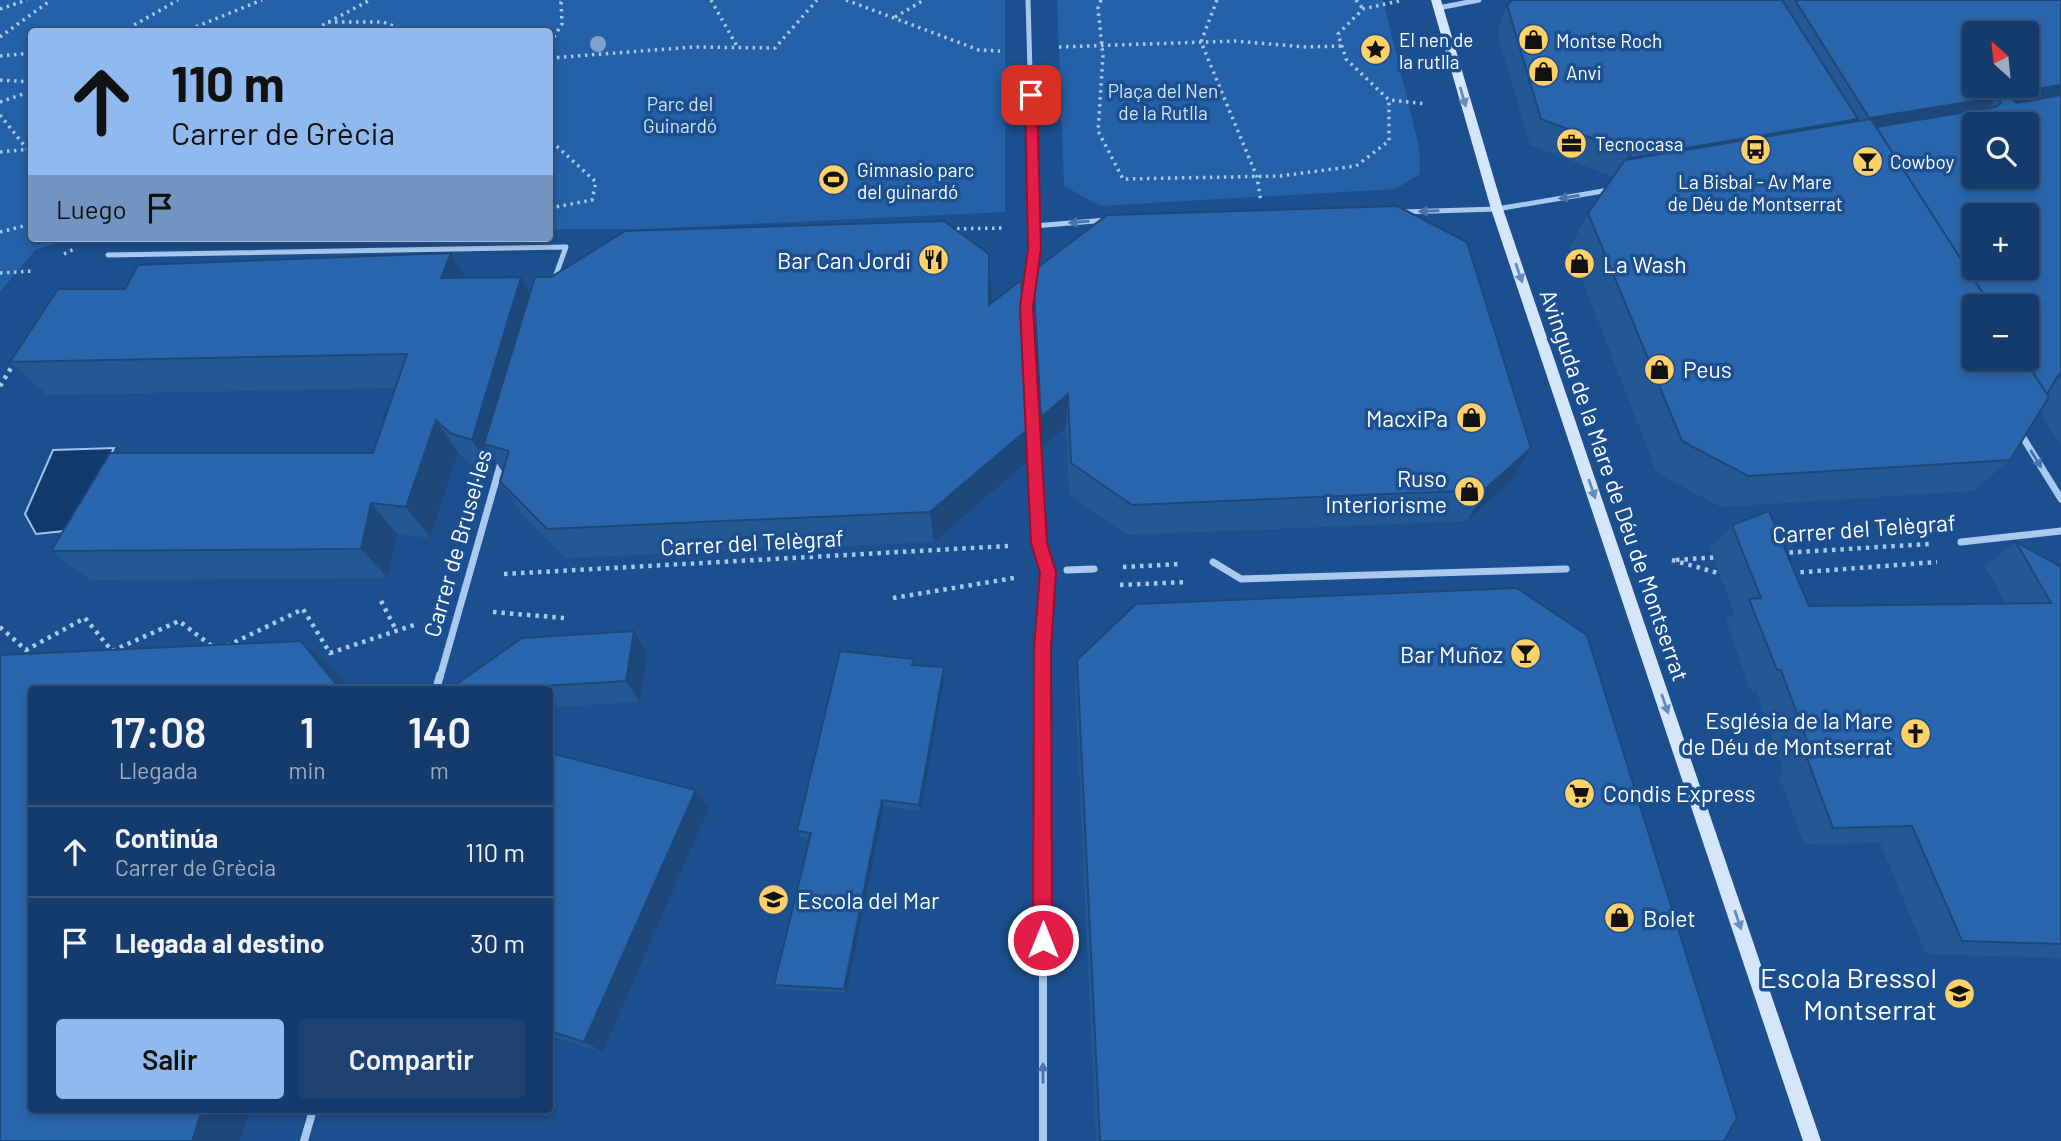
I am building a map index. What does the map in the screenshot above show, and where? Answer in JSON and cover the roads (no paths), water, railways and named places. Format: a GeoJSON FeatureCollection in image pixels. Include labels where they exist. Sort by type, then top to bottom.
{"type":"FeatureCollection","features":[{"type":"Feature","properties":{"kind":"street"},"geometry":{"type":"LineString","coordinates":[[1028,0],[1035,249],[1026,307],[1039,543],[1048,572],[1043,648],[1043,1141]]}},
{"type":"Feature","properties":{"kind":"street"},"geometry":{"type":"LineString","coordinates":[[1437,4],[1479,0]]}},
{"type":"Feature","properties":{"kind":"street","name":"Avinguda de la Mare de Déu de Montserrat"},"geometry":{"type":"LineString","coordinates":[[1437,4],[1497,209],[1812,1141]]}},
{"type":"Feature","properties":{"kind":"street"},"geometry":{"type":"LineString","coordinates":[[1394,213],[1497,209],[1618,189]]}},
{"type":"Feature","properties":{"kind":"street"},"geometry":{"type":"LineString","coordinates":[[1034,226],[1111,220]]}},
{"type":"Feature","properties":{"kind":"street"},"geometry":{"type":"LineString","coordinates":[[108,255],[566,247],[551,289]]}},
{"type":"Feature","properties":{"kind":"street"},"geometry":{"type":"LineString","coordinates":[[2015,424],[2061,499]]}},
{"type":"Feature","properties":{"kind":"street","name":"Carrer de Brusel·les"},"geometry":{"type":"LineString","coordinates":[[437,686],[505,448]]}},
{"type":"Feature","properties":{"kind":"street","name":"Carrer del Telègraf"},"geometry":{"type":"LineString","coordinates":[[1961,542],[2061,531]]}},
{"type":"Feature","properties":{"kind":"street"},"geometry":{"type":"LineString","coordinates":[[1213,562],[1241,579],[1566,569]]}},
{"type":"Feature","properties":{"kind":"street"},"geometry":{"type":"LineString","coordinates":[[1068,570],[1094,569]]}},
{"type":"Feature","properties":{"kind":"street"},"geometry":{"type":"LineString","coordinates":[[304,1141],[312,1113]]}},
{"type":"Feature","properties":{"kind":"place","name":"Montse Roch"},"geometry":{"type":"Point","coordinates":[1533,40]}},
{"type":"Feature","properties":{"kind":"place","name":"El nen de la rutlla"},"geometry":{"type":"Point","coordinates":[1376,50]}},
{"type":"Feature","properties":{"kind":"place","name":"Anvi"},"geometry":{"type":"Point","coordinates":[1543,72]}},
{"type":"Feature","properties":{"kind":"place","name":"Tecnocasa"},"geometry":{"type":"Point","coordinates":[1572,143]}},
{"type":"Feature","properties":{"kind":"place","name":"La Bisbal - Av Mare de Déu de Montserrat"},"geometry":{"type":"Point","coordinates":[1755,150]}},
{"type":"Feature","properties":{"kind":"place","name":"Cowboy"},"geometry":{"type":"Point","coordinates":[1867,161]}},
{"type":"Feature","properties":{"kind":"place","name":"Gimnasio parc del guinardó"},"geometry":{"type":"Point","coordinates":[834,180]}},
{"type":"Feature","properties":{"kind":"place","name":"Bar Can Jordi"},"geometry":{"type":"Point","coordinates":[934,260]}},
{"type":"Feature","properties":{"kind":"place","name":"La Wash"},"geometry":{"type":"Point","coordinates":[1580,264]}},
{"type":"Feature","properties":{"kind":"place","name":"Peus"},"geometry":{"type":"Point","coordinates":[1660,369]}},
{"type":"Feature","properties":{"kind":"place","name":"MacxiPa"},"geometry":{"type":"Point","coordinates":[1471,418]}},
{"type":"Feature","properties":{"kind":"place","name":"Ruso Interiorisme"},"geometry":{"type":"Point","coordinates":[1470,491]}},
{"type":"Feature","properties":{"kind":"place","name":"Bar Muñoz"},"geometry":{"type":"Point","coordinates":[1526,654]}},
{"type":"Feature","properties":{"kind":"place","name":"Església de la Mare de Déu de Montserrat"},"geometry":{"type":"Point","coordinates":[1916,733]}},
{"type":"Feature","properties":{"kind":"place","name":"Condis Express"},"geometry":{"type":"Point","coordinates":[1580,793]}},
{"type":"Feature","properties":{"kind":"place","name":"Escola del Mar"},"geometry":{"type":"Point","coordinates":[774,900]}},
{"type":"Feature","properties":{"kind":"place","name":"Bolet"},"geometry":{"type":"Point","coordinates":[1620,918]}},
{"type":"Feature","properties":{"kind":"place","name":"Escola Bressol Montserrat"},"geometry":{"type":"Point","coordinates":[1960,993]}},
{"type":"Feature","properties":{"kind":"park label","name":"Plaça del Nen de la Rutlla"},"geometry":{"type":"Point","coordinates":[1163,101]}},
{"type":"Feature","properties":{"kind":"park label","name":"Parc del Guinardó"},"geometry":{"type":"Point","coordinates":[680,114]}}]}
